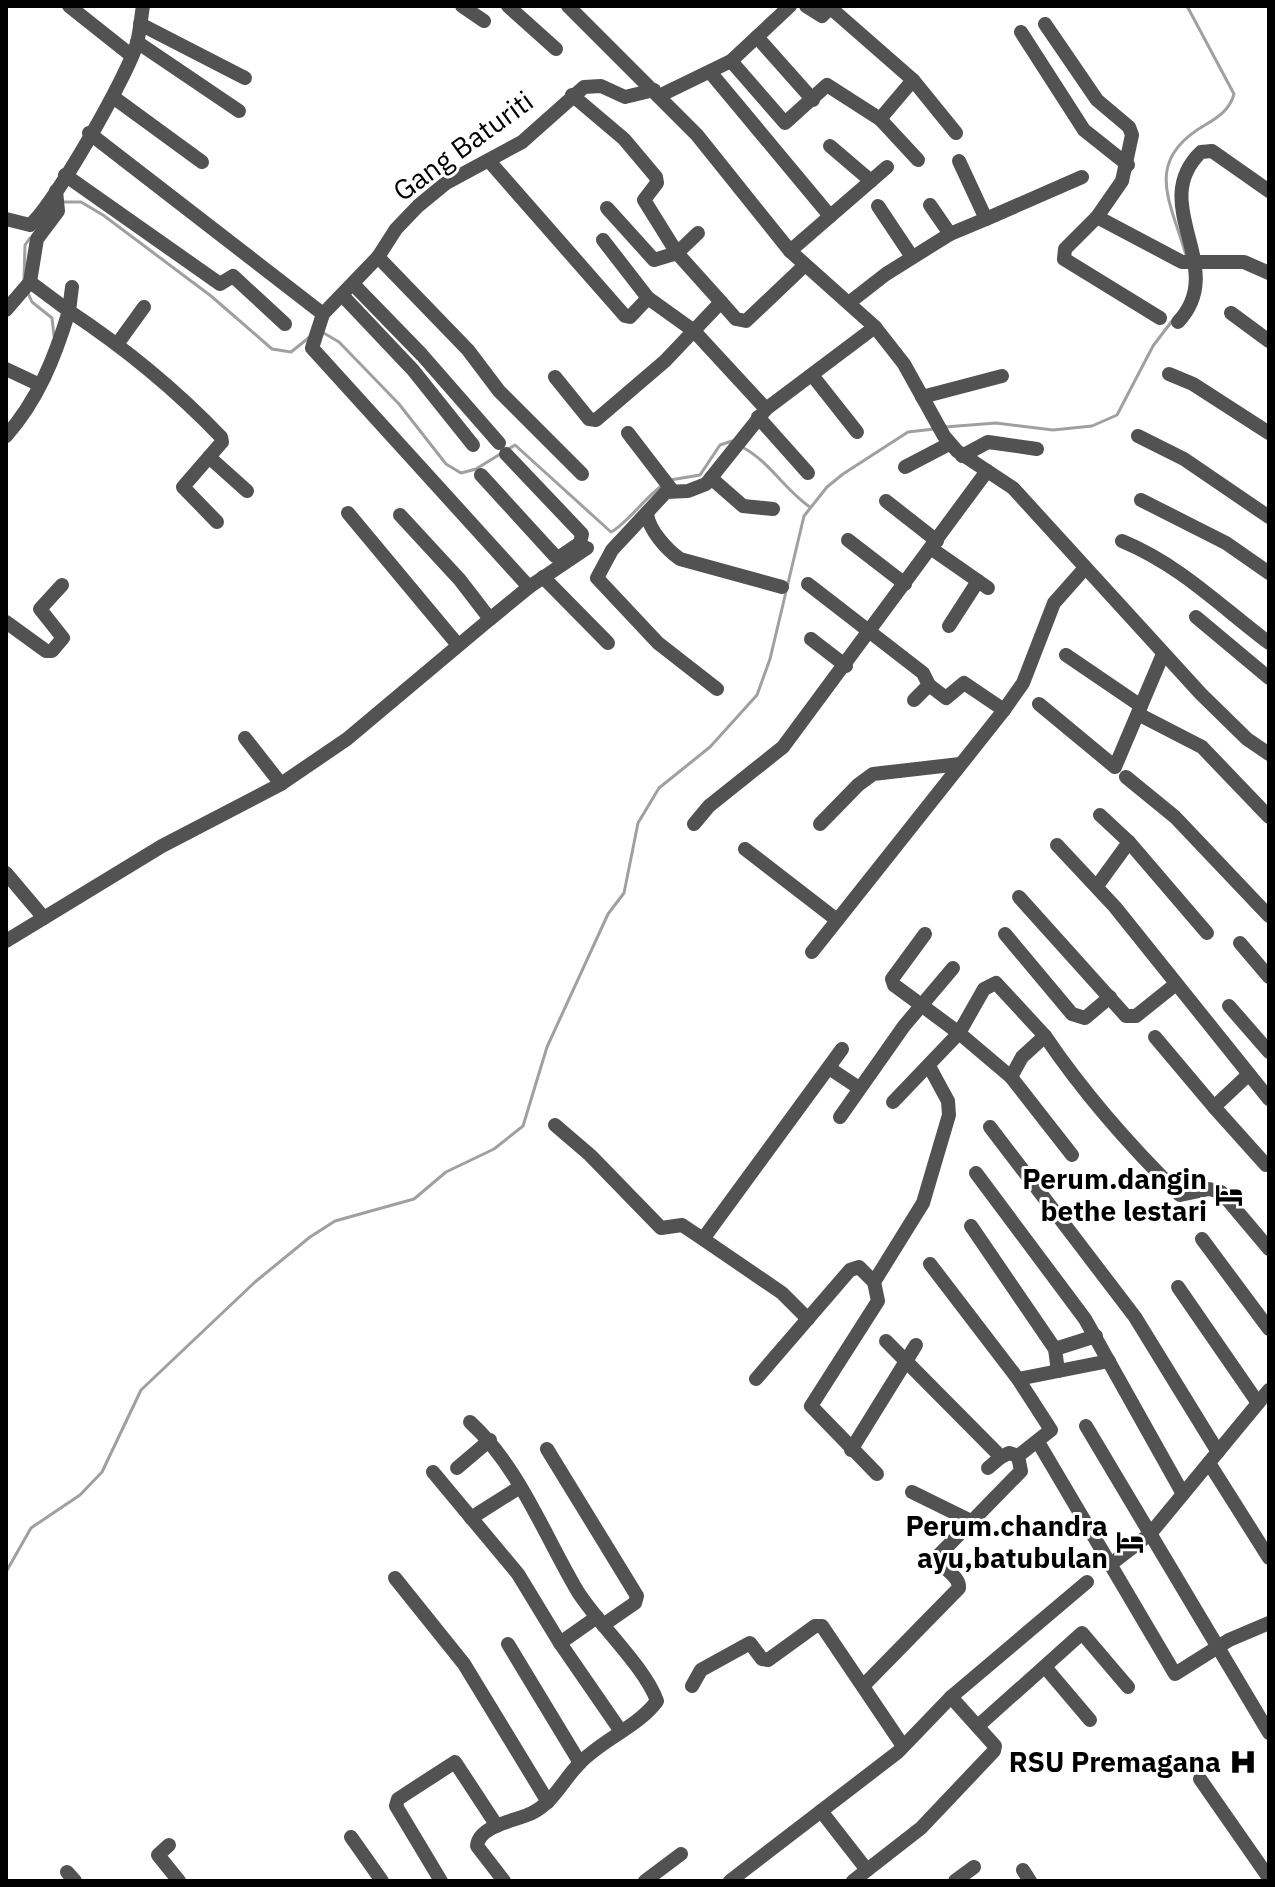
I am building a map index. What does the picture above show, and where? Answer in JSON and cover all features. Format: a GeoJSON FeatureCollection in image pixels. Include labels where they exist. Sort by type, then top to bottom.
{"type":"FeatureCollection","features":[{"type":"Feature","properties":{"kind":"street"},"geometry":{"type":"LineString","coordinates":[[69,6],[134,49],[239,111]]}},
{"type":"Feature","properties":{"kind":"street"},"geometry":{"type":"LineString","coordinates":[[6,219],[30,225],[56,191],[113,97],[134,49],[143,6]]}},
{"type":"Feature","properties":{"kind":"street"},"geometry":{"type":"LineString","coordinates":[[462,6],[484,21]]}},
{"type":"Feature","properties":{"kind":"street"},"geometry":{"type":"LineString","coordinates":[[568,6],[657,92],[790,251],[875,327],[904,364],[949,444],[962,456],[1013,488],[1163,654],[1229,722],[1269,754]]}},
{"type":"Feature","properties":{"kind":"street"},"geometry":{"type":"LineString","coordinates":[[657,92],[731,61],[790,6]]}},
{"type":"Feature","properties":{"kind":"street"},"geometry":{"type":"LineString","coordinates":[[806,6],[822,16],[829,9],[833,10],[913,80],[956,133]]}},
{"type":"Feature","properties":{"kind":"street"},"geometry":{"type":"LineString","coordinates":[[512,7],[556,49]]}},
{"type":"Feature","properties":{"kind":"street"},"geometry":{"type":"LineString","coordinates":[[140,24],[245,78]]}},
{"type":"Feature","properties":{"kind":"street"},"geometry":{"type":"LineString","coordinates":[[1045,24],[1097,100],[1129,127],[1132,135],[1128,165],[1122,181],[1097,217],[1065,249],[1064,259],[1160,318]]}},
{"type":"Feature","properties":{"kind":"street"},"geometry":{"type":"LineString","coordinates":[[1021,32],[1084,130],[1128,165]]}},
{"type":"Feature","properties":{"kind":"street"},"geometry":{"type":"LineString","coordinates":[[757,37],[813,100]]}},
{"type":"Feature","properties":{"kind":"street"},"geometry":{"type":"LineString","coordinates":[[731,61],[785,123],[825,86],[833,86],[880,119],[918,160]]}},
{"type":"Feature","properties":{"kind":"street"},"geometry":{"type":"LineString","coordinates":[[710,72],[830,216]]}},
{"type":"Feature","properties":{"kind":"street"},"geometry":{"type":"LineString","coordinates":[[880,119],[913,80]]}},
{"type":"Feature","properties":{"kind":"street","name":"Gang Baturiti"},"geometry":{"type":"LineString","coordinates":[[529,587],[313,350],[323,314],[378,257],[396,229],[418,206],[470,168],[522,142],[572,95],[593,85],[625,97],[657,92]]}},
{"type":"Feature","properties":{"kind":"street"},"geometry":{"type":"LineString","coordinates":[[572,95],[615,130],[656,177],[657,183],[644,200],[677,253],[736,319],[746,321],[805,265]]}},
{"type":"Feature","properties":{"kind":"street"},"geometry":{"type":"LineString","coordinates":[[113,97],[202,162]]}},
{"type":"Feature","properties":{"kind":"street"},"geometry":{"type":"LineString","coordinates":[[89,133],[323,314]]}},
{"type":"Feature","properties":{"kind":"street"},"geometry":{"type":"LineString","coordinates":[[830,146],[871,181]]}},
{"type":"Feature","properties":{"kind":"street"},"geometry":{"type":"LineString","coordinates":[[1178,322],[1196,295],[1179,197],[1191,162],[1201,152],[1212,151],[1269,191]]}},
{"type":"Feature","properties":{"kind":"street"},"geometry":{"type":"LineString","coordinates":[[489,161],[625,316],[630,317],[648,298]]}},
{"type":"Feature","properties":{"kind":"street"},"geometry":{"type":"LineString","coordinates":[[959,161],[986,219]]}},
{"type":"Feature","properties":{"kind":"street"},"geometry":{"type":"LineString","coordinates":[[790,251],[887,167]]}},
{"type":"Feature","properties":{"kind":"street"},"geometry":{"type":"LineString","coordinates":[[65,175],[220,284],[233,276],[285,324]]}},
{"type":"Feature","properties":{"kind":"street"},"geometry":{"type":"LineString","coordinates":[[850,302],[950,234],[1082,177]]}},
{"type":"Feature","properties":{"kind":"street"},"geometry":{"type":"LineString","coordinates":[[6,310],[30,282],[37,239],[58,211],[56,191]]}},
{"type":"Feature","properties":{"kind":"street"},"geometry":{"type":"LineString","coordinates":[[930,205],[950,234]]}},
{"type":"Feature","properties":{"kind":"street"},"geometry":{"type":"LineString","coordinates":[[878,206],[912,257]]}},
{"type":"Feature","properties":{"kind":"street"},"geometry":{"type":"LineString","coordinates":[[607,208],[654,260],[661,261],[677,253],[698,233]]}},
{"type":"Feature","properties":{"kind":"street"},"geometry":{"type":"LineString","coordinates":[[1097,217],[1190,263],[1244,262],[1269,273]]}},
{"type":"Feature","properties":{"kind":"street"},"geometry":{"type":"LineString","coordinates":[[603,240],[648,298],[694,331],[808,473]]}},
{"type":"Feature","properties":{"kind":"street"},"geometry":{"type":"LineString","coordinates":[[378,257],[468,350],[499,391],[582,474]]}},
{"type":"Feature","properties":{"kind":"street"},"geometry":{"type":"LineString","coordinates":[[30,282],[118,343],[186,401],[221,437],[222,442],[183,488],[217,522]]}},
{"type":"Feature","properties":{"kind":"street"},"geometry":{"type":"LineString","coordinates":[[353,284],[422,355],[582,534],[583,545]]}},
{"type":"Feature","properties":{"kind":"street"},"geometry":{"type":"LineString","coordinates":[[6,436],[52,364],[69,311],[72,287]]}},
{"type":"Feature","properties":{"kind":"street"},"geometry":{"type":"LineString","coordinates":[[342,295],[413,370],[473,445]]}},
{"type":"Feature","properties":{"kind":"street"},"geometry":{"type":"LineString","coordinates":[[555,377],[589,419],[596,420],[694,331],[721,302]]}},
{"type":"Feature","properties":{"kind":"street"},"geometry":{"type":"LineString","coordinates":[[118,343],[144,307]]}},
{"type":"Feature","properties":{"kind":"street"},"geometry":{"type":"LineString","coordinates":[[1231,313],[1269,341]]}},
{"type":"Feature","properties":{"kind":"street"},"geometry":{"type":"LineString","coordinates":[[717,689],[658,643],[597,578],[612,550],[671,489],[695,489],[711,478],[762,413],[875,327]]}},
{"type":"Feature","properties":{"kind":"street"},"geometry":{"type":"LineString","coordinates":[[6,369],[40,385]]}},
{"type":"Feature","properties":{"kind":"street"},"geometry":{"type":"LineString","coordinates":[[1169,374],[1193,384],[1269,433]]}},
{"type":"Feature","properties":{"kind":"street"},"geometry":{"type":"LineString","coordinates":[[812,375],[857,432]]}},
{"type":"Feature","properties":{"kind":"street"},"geometry":{"type":"LineString","coordinates":[[922,397],[1002,376]]}},
{"type":"Feature","properties":{"kind":"street"},"geometry":{"type":"LineString","coordinates":[[628,433],[671,489]]}},
{"type":"Feature","properties":{"kind":"street"},"geometry":{"type":"LineString","coordinates":[[1138,436],[1184,459],[1269,517]]}},
{"type":"Feature","properties":{"kind":"street"},"geometry":{"type":"LineString","coordinates":[[962,456],[988,442],[1037,449]]}},
{"type":"Feature","properties":{"kind":"street"},"geometry":{"type":"LineString","coordinates":[[905,467],[949,444]]}},
{"type":"Feature","properties":{"kind":"street"},"geometry":{"type":"LineString","coordinates":[[209,457],[247,491]]}},
{"type":"Feature","properties":{"kind":"street"},"geometry":{"type":"LineString","coordinates":[[694,824],[709,806],[776,755],[870,634],[987,471]]}},
{"type":"Feature","properties":{"kind":"street"},"geometry":{"type":"LineString","coordinates":[[481,475],[555,556],[583,545],[612,550]]}},
{"type":"Feature","properties":{"kind":"street"},"geometry":{"type":"LineString","coordinates":[[711,478],[743,506],[773,509]]}},
{"type":"Feature","properties":{"kind":"street"},"geometry":{"type":"LineString","coordinates":[[1141,500],[1226,543],[1269,573]]}},
{"type":"Feature","properties":{"kind":"street"},"geometry":{"type":"LineString","coordinates":[[886,501],[983,584],[949,626]]}},
{"type":"Feature","properties":{"kind":"street"},"geometry":{"type":"LineString","coordinates":[[348,513],[458,645]]}},
{"type":"Feature","properties":{"kind":"street"},"geometry":{"type":"LineString","coordinates":[[647,514],[666,548],[680,559],[782,587]]}},
{"type":"Feature","properties":{"kind":"street"},"geometry":{"type":"LineString","coordinates":[[400,515],[460,580],[490,619]]}},
{"type":"Feature","properties":{"kind":"street"},"geometry":{"type":"LineString","coordinates":[[848,540],[905,584]]}},
{"type":"Feature","properties":{"kind":"street"},"geometry":{"type":"LineString","coordinates":[[1122,541],[1147,551],[1195,581],[1269,643]]}},
{"type":"Feature","properties":{"kind":"street"},"geometry":{"type":"LineString","coordinates":[[6,941],[162,846],[281,784],[347,739],[583,545]]}},
{"type":"Feature","properties":{"kind":"street"},"geometry":{"type":"LineString","coordinates":[[812,952],[1004,710],[1027,673],[1054,603],[1085,568]]}},
{"type":"Feature","properties":{"kind":"street"},"geometry":{"type":"LineString","coordinates":[[543,577],[608,643]]}},
{"type":"Feature","properties":{"kind":"street"},"geometry":{"type":"LineString","coordinates":[[808,584],[925,675],[929,685],[946,698],[960,685],[968,684],[1004,710]]}},
{"type":"Feature","properties":{"kind":"street"},"geometry":{"type":"LineString","coordinates":[[6,622],[46,651],[52,651],[63,638],[40,609],[62,585]]}},
{"type":"Feature","properties":{"kind":"street"},"geometry":{"type":"LineString","coordinates":[[1196,617],[1269,678]]}},
{"type":"Feature","properties":{"kind":"street"},"geometry":{"type":"LineString","coordinates":[[811,639],[846,666]]}},
{"type":"Feature","properties":{"kind":"street"},"geometry":{"type":"LineString","coordinates":[[1120,772],[1140,710],[1163,654]]}},
{"type":"Feature","properties":{"kind":"street"},"geometry":{"type":"LineString","coordinates":[[1066,655],[1140,710],[1202,747],[1269,817]]}},
{"type":"Feature","properties":{"kind":"street"},"geometry":{"type":"LineString","coordinates":[[914,700],[929,685]]}},
{"type":"Feature","properties":{"kind":"street"},"geometry":{"type":"LineString","coordinates":[[1039,704],[1175,817],[1269,916]]}},
{"type":"Feature","properties":{"kind":"street"},"geometry":{"type":"LineString","coordinates":[[245,738],[281,784]]}},
{"type":"Feature","properties":{"kind":"street"},"geometry":{"type":"LineString","coordinates":[[820,824],[873,774],[960,764]]}},
{"type":"Feature","properties":{"kind":"street"},"geometry":{"type":"LineString","coordinates":[[1100,815],[1129,842],[1207,933]]}},
{"type":"Feature","properties":{"kind":"street"},"geometry":{"type":"LineString","coordinates":[[1097,886],[1129,842]]}},
{"type":"Feature","properties":{"kind":"street"},"geometry":{"type":"LineString","coordinates":[[1057,845],[1097,886],[1269,1099]]}},
{"type":"Feature","properties":{"kind":"street"},"geometry":{"type":"LineString","coordinates":[[745,849],[837,920]]}},
{"type":"Feature","properties":{"kind":"street"},"geometry":{"type":"LineString","coordinates":[[6,873],[44,918]]}},
{"type":"Feature","properties":{"kind":"street"},"geometry":{"type":"LineString","coordinates":[[1019,897],[1130,1018],[1176,984]]}},
{"type":"Feature","properties":{"kind":"street"},"geometry":{"type":"LineString","coordinates":[[925,934],[891,980],[1011,1077],[1072,1155]]}},
{"type":"Feature","properties":{"kind":"street"},"geometry":{"type":"LineString","coordinates":[[1005,934],[1072,1014],[1085,1018],[1110,997]]}},
{"type":"Feature","properties":{"kind":"street"},"geometry":{"type":"LineString","coordinates":[[1240,943],[1269,977]]}},
{"type":"Feature","properties":{"kind":"street"},"geometry":{"type":"LineString","coordinates":[[840,1117],[953,968]]}},
{"type":"Feature","properties":{"kind":"street"},"geometry":{"type":"LineString","coordinates":[[893,1102],[959,1033],[984,989],[996,983],[1045,1036],[1072,1078],[1113,1128],[1176,1192],[1183,1196],[1209,1189],[1221,1192],[1269,1249]]}},
{"type":"Feature","properties":{"kind":"street"},"geometry":{"type":"LineString","coordinates":[[1229,1006],[1269,1052]]}},
{"type":"Feature","properties":{"kind":"street"},"geometry":{"type":"LineString","coordinates":[[1011,1077],[1022,1057],[1045,1036]]}},
{"type":"Feature","properties":{"kind":"street"},"geometry":{"type":"LineString","coordinates":[[1155,1037],[1266,1165]]}},
{"type":"Feature","properties":{"kind":"street"},"geometry":{"type":"LineString","coordinates":[[703,1239],[842,1049]]}},
{"type":"Feature","properties":{"kind":"street"},"geometry":{"type":"LineString","coordinates":[[874,1282],[923,1203],[949,1115],[948,1101],[929,1066]]}},
{"type":"Feature","properties":{"kind":"street"},"geometry":{"type":"LineString","coordinates":[[829,1068],[859,1088]]}},
{"type":"Feature","properties":{"kind":"street"},"geometry":{"type":"LineString","coordinates":[[1214,1107],[1248,1075]]}},
{"type":"Feature","properties":{"kind":"street"},"geometry":{"type":"LineString","coordinates":[[555,1125],[590,1155],[661,1228],[682,1225],[782,1293],[808,1319]]}},
{"type":"Feature","properties":{"kind":"street"},"geometry":{"type":"LineString","coordinates":[[990,1127],[1135,1317],[1267,1550]]}},
{"type":"Feature","properties":{"kind":"street"},"geometry":{"type":"LineString","coordinates":[[976,1173],[1096,1336],[1183,1494]]}},
{"type":"Feature","properties":{"kind":"street"},"geometry":{"type":"LineString","coordinates":[[971,1226],[1055,1349],[1058,1371]]}},
{"type":"Feature","properties":{"kind":"street"},"geometry":{"type":"LineString","coordinates":[[1202,1239],[1269,1329]]}},
{"type":"Feature","properties":{"kind":"street"},"geometry":{"type":"LineString","coordinates":[[930,1264],[1018,1379],[1051,1430],[1018,1456]]}},
{"type":"Feature","properties":{"kind":"street"},"geometry":{"type":"LineString","coordinates":[[756,1379],[853,1267],[859,1267],[874,1282],[878,1294],[876,1307],[811,1406],[877,1474]]}},
{"type":"Feature","properties":{"kind":"street"},"geometry":{"type":"LineString","coordinates":[[1178,1287],[1258,1403]]}},
{"type":"Feature","properties":{"kind":"street"},"geometry":{"type":"LineString","coordinates":[[1055,1349],[1096,1336]]}},
{"type":"Feature","properties":{"kind":"street"},"geometry":{"type":"LineString","coordinates":[[886,1341],[1001,1457]]}},
{"type":"Feature","properties":{"kind":"street"},"geometry":{"type":"LineString","coordinates":[[851,1450],[916,1345]]}},
{"type":"Feature","properties":{"kind":"street"},"geometry":{"type":"LineString","coordinates":[[1018,1379],[1109,1361]]}},
{"type":"Feature","properties":{"kind":"street"},"geometry":{"type":"LineString","coordinates":[[1111,1564],[1150,1534],[1269,1390]]}},
{"type":"Feature","properties":{"kind":"street"},"geometry":{"type":"LineString","coordinates":[[470,1422],[490,1440],[579,1593],[657,1701],[580,1763],[548,1802],[535,1811],[497,1826],[476,1842],[504,1881]]}},
{"type":"Feature","properties":{"kind":"street"},"geometry":{"type":"LineString","coordinates":[[1086,1426],[1269,1733]]}},
{"type":"Feature","properties":{"kind":"street"},"geometry":{"type":"LineString","coordinates":[[457,1468],[490,1440]]}},
{"type":"Feature","properties":{"kind":"street"},"geometry":{"type":"LineString","coordinates":[[1038,1442],[1175,1674],[1218,1646],[1269,1623]]}},
{"type":"Feature","properties":{"kind":"street"},"geometry":{"type":"LineString","coordinates":[[547,1449],[637,1596],[635,1603],[560,1643]]}},
{"type":"Feature","properties":{"kind":"street"},"geometry":{"type":"LineString","coordinates":[[988,1468],[1009,1453],[1018,1456]]}},
{"type":"Feature","properties":{"kind":"street"},"geometry":{"type":"LineString","coordinates":[[864,1685],[959,1588],[957,1580],[941,1565],[939,1555],[1021,1471],[1018,1456]]}},
{"type":"Feature","properties":{"kind":"street"},"geometry":{"type":"LineString","coordinates":[[433,1472],[518,1574],[560,1643],[620,1730]]}},
{"type":"Feature","properties":{"kind":"street"},"geometry":{"type":"LineString","coordinates":[[471,1518],[520,1487]]}},
{"type":"Feature","properties":{"kind":"street"},"geometry":{"type":"LineString","coordinates":[[912,1492],[973,1522]]}},
{"type":"Feature","properties":{"kind":"street"},"geometry":{"type":"LineString","coordinates":[[395,1578],[464,1664],[548,1802]]}},
{"type":"Feature","properties":{"kind":"street"},"geometry":{"type":"LineString","coordinates":[[730,1881],[903,1746],[951,1697],[1087,1582]]}},
{"type":"Feature","properties":{"kind":"street"},"geometry":{"type":"LineString","coordinates":[[692,1686],[701,1670],[750,1643],[762,1659],[768,1660],[818,1625],[824,1628],[903,1746]]}},
{"type":"Feature","properties":{"kind":"street"},"geometry":{"type":"LineString","coordinates":[[978,1726],[1082,1633],[1128,1687]]}},
{"type":"Feature","properties":{"kind":"street"},"geometry":{"type":"LineString","coordinates":[[508,1644],[580,1763]]}},
{"type":"Feature","properties":{"kind":"street"},"geometry":{"type":"LineString","coordinates":[[1045,1667],[1090,1720]]}},
{"type":"Feature","properties":{"kind":"street"},"geometry":{"type":"LineString","coordinates":[[853,1881],[921,1828],[994,1751],[995,1746],[951,1697]]}},
{"type":"Feature","properties":{"kind":"street"},"geometry":{"type":"LineString","coordinates":[[441,1881],[396,1803],[455,1762],[497,1826]]}},
{"type":"Feature","properties":{"kind":"street"},"geometry":{"type":"LineString","coordinates":[[1200,1779],[1269,1878]]}},
{"type":"Feature","properties":{"kind":"street"},"geometry":{"type":"LineString","coordinates":[[821,1811],[867,1870]]}},
{"type":"Feature","properties":{"kind":"street"},"geometry":{"type":"LineString","coordinates":[[351,1837],[382,1881]]}},
{"type":"Feature","properties":{"kind":"street"},"geometry":{"type":"LineString","coordinates":[[169,1845],[158,1855],[179,1881]]}},
{"type":"Feature","properties":{"kind":"street"},"geometry":{"type":"LineString","coordinates":[[645,1881],[681,1854]]}},
{"type":"Feature","properties":{"kind":"street"},"geometry":{"type":"LineString","coordinates":[[955,1881],[974,1867]]}},
{"type":"Feature","properties":{"kind":"waterway"},"geometry":{"type":"LineString","coordinates":[[1186,255],[1169,199],[1166,183],[1168,167],[1174,153],[1186,139],[1223,112],[1234,94],[1187,6]]}},
{"type":"Feature","properties":{"kind":"waterway"},"geometry":{"type":"LineString","coordinates":[[61,202],[81,202],[103,215],[211,296],[272,349],[291,352],[311,336]]}},
{"type":"Feature","properties":{"kind":"waterway"},"geometry":{"type":"LineString","coordinates":[[24,280],[25,245],[30,238]]}},
{"type":"Feature","properties":{"kind":"waterway"},"geometry":{"type":"LineString","coordinates":[[27,291],[32,302],[52,318],[54,336]]}},
{"type":"Feature","properties":{"kind":"waterway"},"geometry":{"type":"LineString","coordinates":[[945,427],[996,423],[1053,430],[1092,426],[1117,415],[1153,346],[1172,321]]}},
{"type":"Feature","properties":{"kind":"waterway"},"geometry":{"type":"LineString","coordinates":[[322,332],[339,342],[399,404],[446,464],[461,473],[476,469],[515,445],[611,532],[664,484]]}},
{"type":"Feature","properties":{"kind":"waterway"},"geometry":{"type":"LineString","coordinates":[[6,1572],[31,1528],[80,1495],[102,1472],[141,1390],[255,1282],[310,1237],[335,1221],[414,1199],[446,1172],[494,1149],[523,1126],[547,1047],[608,914],[624,893],[638,823],[659,788],[710,747],[757,695],[770,659],[804,516],[827,487],[843,474],[908,432],[934,429]]}},
{"type":"Feature","properties":{"kind":"waterway"},"geometry":{"type":"LineString","coordinates":[[670,480],[700,475],[720,445],[732,441]]}},
{"type":"Feature","properties":{"kind":"waterway"},"geometry":{"type":"LineString","coordinates":[[742,447],[810,507]]}},
{"type":"Feature","properties":{"kind":"place","name":"Perum.dangin bethe lestari"},"geometry":{"type":"Point","coordinates":[1229,1195]}},
{"type":"Feature","properties":{"kind":"place","name":"Perum.chandra ayu,batubulan"},"geometry":{"type":"Point","coordinates":[1130,1542]}},
{"type":"Feature","properties":{"kind":"place","name":"RSU Premagana"},"geometry":{"type":"Point","coordinates":[1243,1762]}}]}
